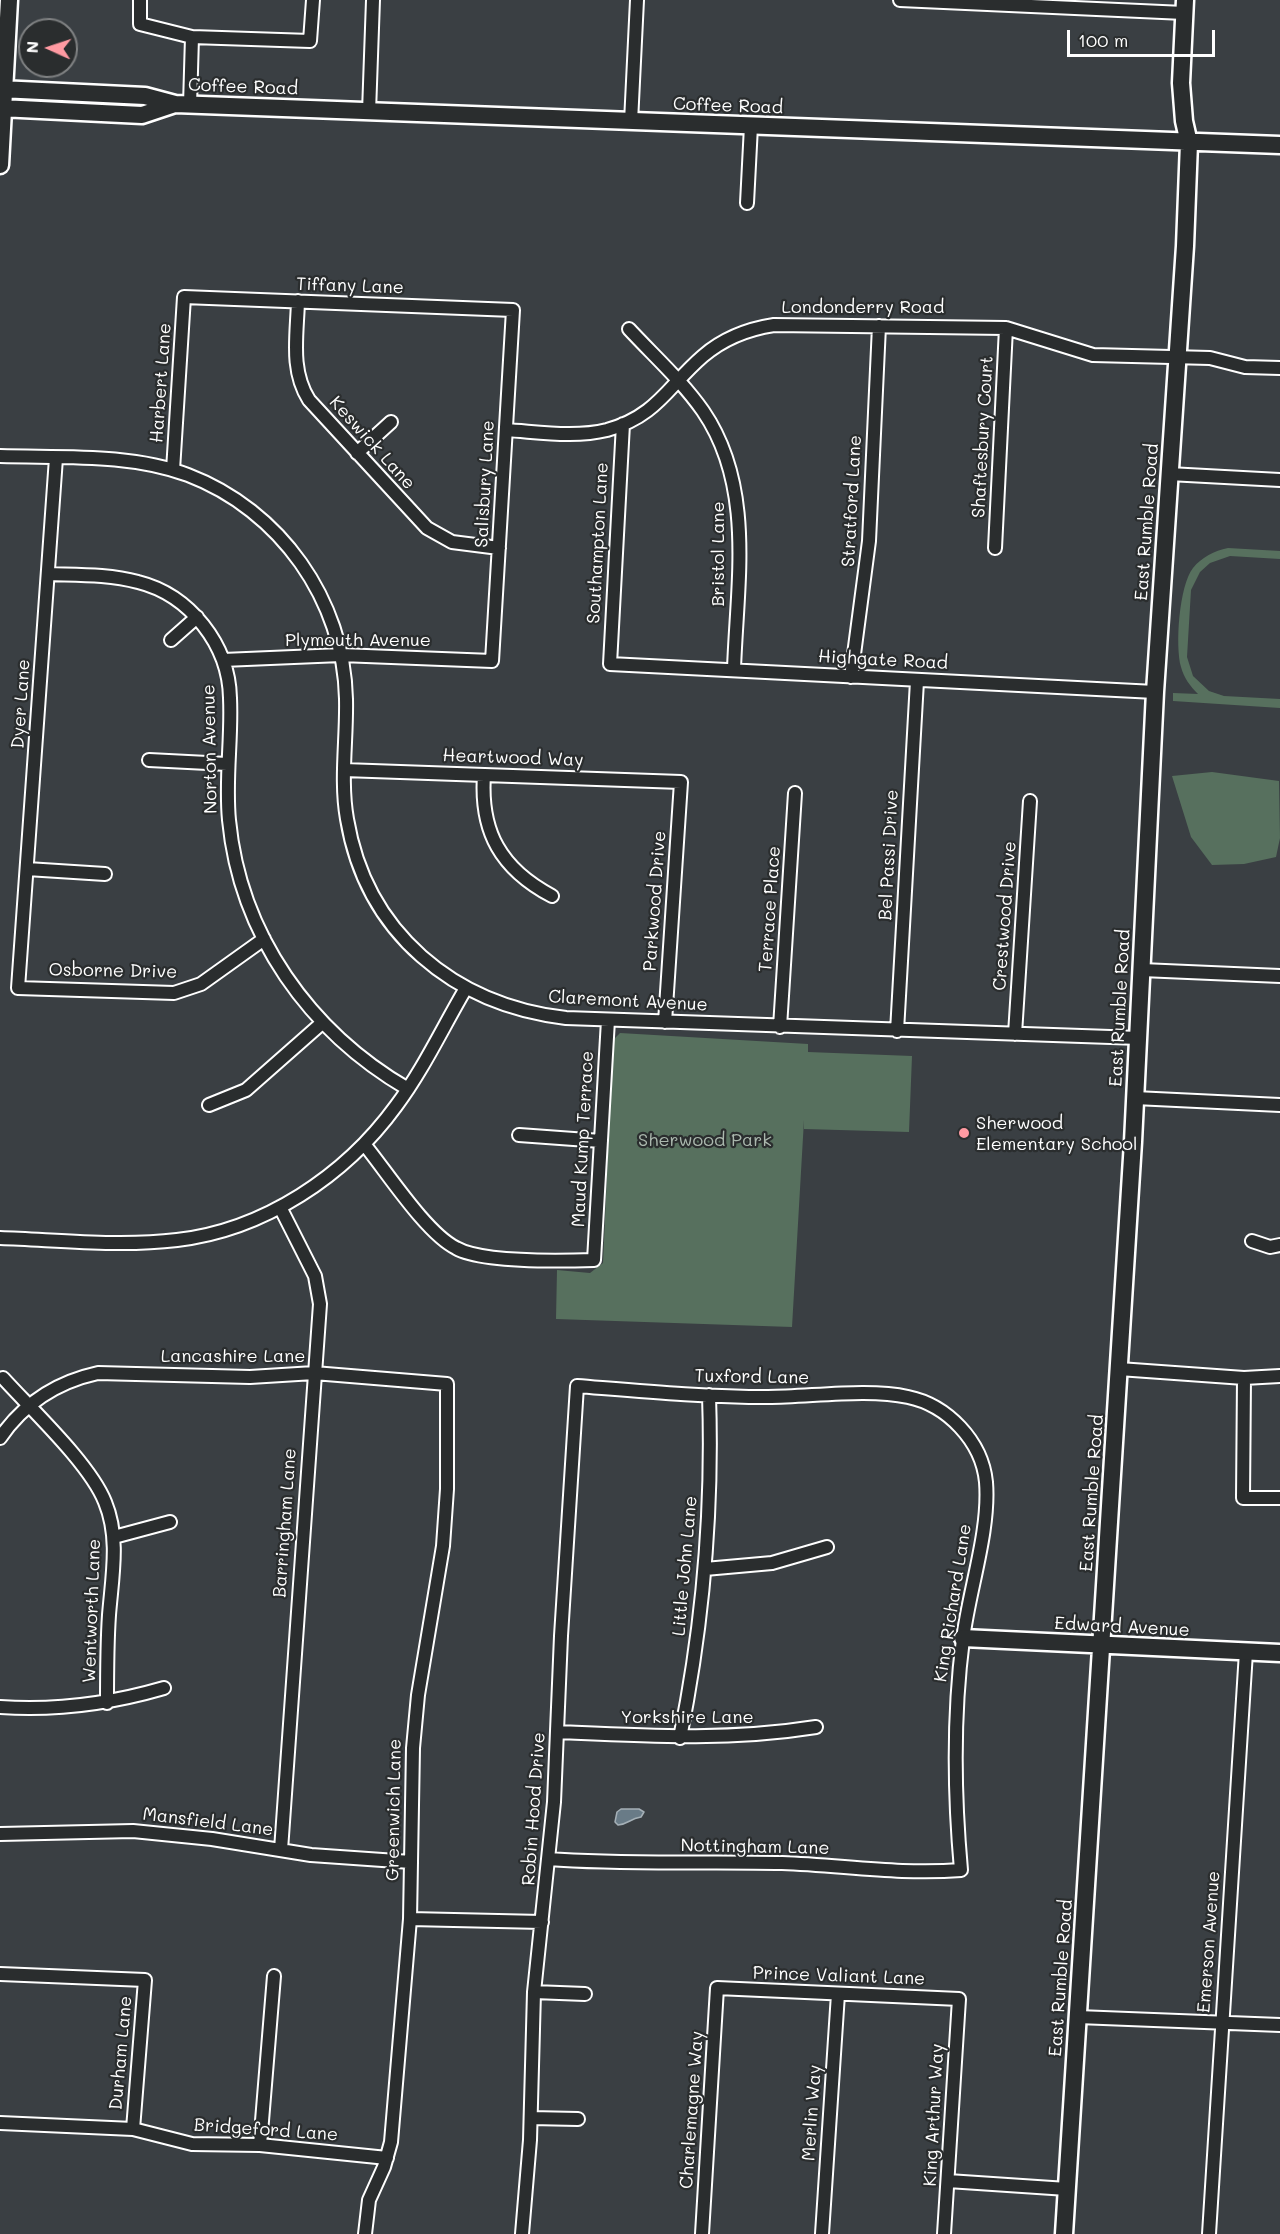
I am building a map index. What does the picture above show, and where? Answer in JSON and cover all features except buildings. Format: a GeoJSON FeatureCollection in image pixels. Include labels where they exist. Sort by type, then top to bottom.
{"type":"FeatureCollection","features":[{"type":"Feature","properties":{"kind":"street"},"geometry":{"type":"LineString","coordinates":[[0,165],[2,89],[9,0]]}},
{"type":"Feature","properties":{"kind":"street"},"geometry":{"type":"LineString","coordinates":[[140,0],[140,24],[192,37],[310,41],[313,0]]}},
{"type":"Feature","properties":{"kind":"street"},"geometry":{"type":"LineString","coordinates":[[369,112],[373,0]]}},
{"type":"Feature","properties":{"kind":"street"},"geometry":{"type":"LineString","coordinates":[[631,122],[637,0]]}},
{"type":"Feature","properties":{"kind":"street"},"geometry":{"type":"LineString","coordinates":[[900,0],[1185,6]]}},
{"type":"Feature","properties":{"kind":"street","name":"East Rumble Road"},"geometry":{"type":"LineString","coordinates":[[1064,2234],[1139,1038],[1155,692],[1178,357],[1189,143],[1184,122],[1181,84],[1185,6]]}},
{"type":"Feature","properties":{"kind":"street"},"geometry":{"type":"LineString","coordinates":[[183,105],[192,37]]}},
{"type":"Feature","properties":{"kind":"street","name":"Coffee Road"},"geometry":{"type":"LineString","coordinates":[[2,89],[145,96],[183,105],[1280,145]]}},
{"type":"Feature","properties":{"kind":"street","name":"Coffee Road"},"geometry":{"type":"LineString","coordinates":[[2,108],[142,115],[183,105]]}},
{"type":"Feature","properties":{"kind":"street"},"geometry":{"type":"LineString","coordinates":[[747,202],[751,126]]}},
{"type":"Feature","properties":{"kind":"street","name":"Tiffany Lane"},"geometry":{"type":"LineString","coordinates":[[184,297],[513,310]]}},
{"type":"Feature","properties":{"kind":"street","name":"Harbert Lane"},"geometry":{"type":"LineString","coordinates":[[173,470],[184,297]]}},
{"type":"Feature","properties":{"kind":"street","name":"Keswick Lane"},"geometry":{"type":"LineString","coordinates":[[298,302],[296,367],[298,379],[309,400],[414,515],[439,537],[462,544],[499,548]]}},
{"type":"Feature","properties":{"kind":"street","name":"Salisbury Lane"},"geometry":{"type":"LineString","coordinates":[[492,661],[513,310]]}},
{"type":"Feature","properties":{"kind":"street","name":"Londonderry Road"},"geometry":{"type":"LineString","coordinates":[[506,430],[573,434],[598,431],[623,424],[651,409],[697,362],[720,344],[757,328],[791,323],[1006,328],[1093,355],[1210,358],[1245,367],[1280,369]]}},
{"type":"Feature","properties":{"kind":"street","name":"Stratford Lane"},"geometry":{"type":"LineString","coordinates":[[851,677],[869,541],[879,326]]}},
{"type":"Feature","properties":{"kind":"street","name":"Shaftesbury Court"},"geometry":{"type":"LineString","coordinates":[[995,548],[1006,328]]}},
{"type":"Feature","properties":{"kind":"street","name":"Bristol Lane"},"geometry":{"type":"LineString","coordinates":[[629,329],[679,382],[712,425],[726,455],[736,490],[740,530],[734,669]]}},
{"type":"Feature","properties":{"kind":"street"},"geometry":{"type":"LineString","coordinates":[[357,453],[391,422]]}},
{"type":"Feature","properties":{"kind":"street","name":"Southampton Lane"},"geometry":{"type":"LineString","coordinates":[[610,664],[623,424]]}},
{"type":"Feature","properties":{"kind":"street","name":"Claremont Avenue"},"geometry":{"type":"LineString","coordinates":[[0,456],[126,461],[173,470],[225,492],[249,508],[281,538],[316,588],[333,627],[341,655],[346,699],[344,770],[346,818],[352,843],[376,900],[411,946],[446,976],[493,1002],[541,1015],[608,1020],[1139,1038]]}},
{"type":"Feature","properties":{"kind":"street","name":"Dyer Lane"},"geometry":{"type":"LineString","coordinates":[[18,988],[56,458]]}},
{"type":"Feature","properties":{"kind":"street"},"geometry":{"type":"LineString","coordinates":[[1169,474],[1280,480]]}},
{"type":"Feature","properties":{"kind":"street","name":"Norton Avenue"},"geometry":{"type":"LineString","coordinates":[[48,574],[120,578],[139,582],[167,594],[197,616],[223,660],[230,698],[227,764],[229,822],[234,852],[251,911],[288,982],[322,1023],[364,1062],[408,1089]]}},
{"type":"Feature","properties":{"kind":"street"},"geometry":{"type":"LineString","coordinates":[[171,640],[197,616]]}},
{"type":"Feature","properties":{"kind":"street","name":"Plymouth Avenue"},"geometry":{"type":"LineString","coordinates":[[223,660],[341,655],[492,661]]}},
{"type":"Feature","properties":{"kind":"street","name":"Highgate Road"},"geometry":{"type":"LineString","coordinates":[[610,664],[1155,692]]}},
{"type":"Feature","properties":{"kind":"street","name":"Bel Passi Drive"},"geometry":{"type":"LineString","coordinates":[[897,1031],[917,681]]}},
{"type":"Feature","properties":{"kind":"street"},"geometry":{"type":"LineString","coordinates":[[149,760],[227,764]]}},
{"type":"Feature","properties":{"kind":"street","name":"Heartwood Way"},"geometry":{"type":"LineString","coordinates":[[344,770],[681,782]]}},
{"type":"Feature","properties":{"kind":"street"},"geometry":{"type":"LineString","coordinates":[[484,775],[484,813],[495,842],[521,877],[552,896]]}},
{"type":"Feature","properties":{"kind":"street","name":"Parkwood Drive"},"geometry":{"type":"LineString","coordinates":[[665,1022],[681,782]]}},
{"type":"Feature","properties":{"kind":"street","name":"Terrace Place"},"geometry":{"type":"LineString","coordinates":[[780,1027],[795,793]]}},
{"type":"Feature","properties":{"kind":"street","name":"Crestwood Drive"},"geometry":{"type":"LineString","coordinates":[[1015,1034],[1030,801]]}},
{"type":"Feature","properties":{"kind":"street"},"geometry":{"type":"LineString","coordinates":[[27,869],[105,874]]}},
{"type":"Feature","properties":{"kind":"street","name":"Osborne Drive"},"geometry":{"type":"LineString","coordinates":[[18,988],[174,993],[201,984],[264,939]]}},
{"type":"Feature","properties":{"kind":"street"},"geometry":{"type":"LineString","coordinates":[[1142,970],[1280,976]]}},
{"type":"Feature","properties":{"kind":"street"},"geometry":{"type":"LineString","coordinates":[[0,1238],[118,1243],[179,1240],[231,1228],[280,1207],[321,1181],[364,1144],[408,1089],[466,988]]}},
{"type":"Feature","properties":{"kind":"street","name":"Maud Kump Terrace"},"geometry":{"type":"LineString","coordinates":[[364,1144],[440,1237],[458,1250],[480,1256],[594,1260],[608,1020]]}},
{"type":"Feature","properties":{"kind":"street"},"geometry":{"type":"LineString","coordinates":[[209,1105],[246,1090],[322,1023]]}},
{"type":"Feature","properties":{"kind":"street"},"geometry":{"type":"LineString","coordinates":[[1135,1098],[1280,1105]]}},
{"type":"Feature","properties":{"kind":"street"},"geometry":{"type":"LineString","coordinates":[[519,1135],[601,1141]]}},
{"type":"Feature","properties":{"kind":"street","name":"Barringham Lane"},"geometry":{"type":"LineString","coordinates":[[280,1207],[315,1276],[320,1304],[281,1850]]}},
{"type":"Feature","properties":{"kind":"street"},"geometry":{"type":"LineString","coordinates":[[1252,1241],[1270,1247],[1280,1245]]}},
{"type":"Feature","properties":{"kind":"street"},"geometry":{"type":"LineString","coordinates":[[1119,1369],[1244,1378],[1280,1376]]}},
{"type":"Feature","properties":{"kind":"street","name":"Lancashire Lane"},"geometry":{"type":"LineString","coordinates":[[0,1438],[28,1406],[62,1384],[98,1373],[250,1377],[314,1373],[447,1384]]}},
{"type":"Feature","properties":{"kind":"street","name":"Wentworth Lane"},"geometry":{"type":"LineString","coordinates":[[3,1378],[98,1486],[111,1520],[114,1537],[107,1703]]}},
{"type":"Feature","properties":{"kind":"street"},"geometry":{"type":"LineString","coordinates":[[1244,1378],[1243,1497],[1280,1497]]}},
{"type":"Feature","properties":{"kind":"street","name":"Greenwich Lane"},"geometry":{"type":"LineString","coordinates":[[365,2234],[369,2200],[387,2158],[391,2142],[410,1919],[410,1800],[415,1727],[443,1546],[447,1489],[447,1384]]}},
{"type":"Feature","properties":{"kind":"street","name":"Tuxford Lane"},"geometry":{"type":"LineString","coordinates":[[577,1386],[709,1395],[817,1397],[880,1394],[925,1402]]}},
{"type":"Feature","properties":{"kind":"street","name":"Robin Hood Drive"},"geometry":{"type":"LineString","coordinates":[[522,2234],[531,2118],[534,1992],[558,1732],[561,1636],[577,1386]]}},
{"type":"Feature","properties":{"kind":"street","name":"Little John Lane"},"geometry":{"type":"LineString","coordinates":[[680,1738],[697,1644],[705,1569],[710,1472],[709,1395]]}},
{"type":"Feature","properties":{"kind":"street","name":"King Richard Lane"},"geometry":{"type":"LineString","coordinates":[[925,1402],[949,1417],[963,1431],[977,1452],[986,1482],[981,1539],[963,1638],[955,1773],[961,1870]]}},
{"type":"Feature","properties":{"kind":"street"},"geometry":{"type":"LineString","coordinates":[[114,1537],[170,1522]]}},
{"type":"Feature","properties":{"kind":"street"},"geometry":{"type":"LineString","coordinates":[[705,1569],[772,1563],[827,1547]]}},
{"type":"Feature","properties":{"kind":"street","name":"Edward Avenue"},"geometry":{"type":"LineString","coordinates":[[963,1638],[1280,1653]]}},
{"type":"Feature","properties":{"kind":"street","name":"Emerson Avenue"},"geometry":{"type":"LineString","coordinates":[[1209,2234],[1245,1652]]}},
{"type":"Feature","properties":{"kind":"street"},"geometry":{"type":"LineString","coordinates":[[0,1707],[49,1709],[107,1703],[164,1688]]}},
{"type":"Feature","properties":{"kind":"street","name":"Yorkshire Lane"},"geometry":{"type":"LineString","coordinates":[[558,1732],[680,1738],[739,1737],[816,1727]]}},
{"type":"Feature","properties":{"kind":"street","name":"Mansfield Lane"},"geometry":{"type":"LineString","coordinates":[[0,1833],[133,1831],[346,1858],[411,1862]]}},
{"type":"Feature","properties":{"kind":"street","name":"Nottingham Lane"},"geometry":{"type":"LineString","coordinates":[[548,1859],[666,1864],[783,1863],[899,1872],[961,1870]]}},
{"type":"Feature","properties":{"kind":"street"},"geometry":{"type":"LineString","coordinates":[[410,1919],[542,1922]]}},
{"type":"Feature","properties":{"kind":"street","name":"Durham Lane"},"geometry":{"type":"LineString","coordinates":[[0,1974],[145,1980],[133,2129]]}},
{"type":"Feature","properties":{"kind":"street"},"geometry":{"type":"LineString","coordinates":[[260,2145],[274,1976]]}},
{"type":"Feature","properties":{"kind":"street","name":"Prince Valiant Lane"},"geometry":{"type":"LineString","coordinates":[[717,1988],[959,1999]]}},
{"type":"Feature","properties":{"kind":"street","name":"Charlemagne Way"},"geometry":{"type":"LineString","coordinates":[[702,2234],[717,1988]]}},
{"type":"Feature","properties":{"kind":"street"},"geometry":{"type":"LineString","coordinates":[[534,1992],[585,1994]]}},
{"type":"Feature","properties":{"kind":"street","name":"Merlin Way"},"geometry":{"type":"LineString","coordinates":[[822,2234],[838,1994]]}},
{"type":"Feature","properties":{"kind":"street","name":"King Arthur Way"},"geometry":{"type":"LineString","coordinates":[[944,2234],[959,1999]]}},
{"type":"Feature","properties":{"kind":"street"},"geometry":{"type":"LineString","coordinates":[[1078,2017],[1280,2025]]}},
{"type":"Feature","properties":{"kind":"street"},"geometry":{"type":"LineString","coordinates":[[531,2118],[579,2119]]}},
{"type":"Feature","properties":{"kind":"street","name":"Bridgeford Lane"},"geometry":{"type":"LineString","coordinates":[[0,2123],[133,2129],[192,2144],[260,2145],[387,2158]]}},
{"type":"Feature","properties":{"kind":"street"},"geometry":{"type":"LineString","coordinates":[[948,2181],[1067,2189]]}},
{"type":"Feature","properties":{"kind":"green space"},"geometry":{"type":"Polygon","coordinates":[[[1228,548],[1280,551],[1280,559],[1230,556],[1210,563],[1200,572],[1191,590],[1187,657],[1193,676],[1209,691],[1224,696],[1280,699],[1280,708],[1173,701],[1173,693],[1198,694],[1186,678],[1179,657],[1178,631],[1184,588],[1197,564],[1213,553],[1228,548]]]}},
{"type":"Feature","properties":{"kind":"green space"},"geometry":{"type":"Polygon","coordinates":[[[1212,772],[1279,781],[1280,838],[1276,857],[1244,864],[1212,865],[1191,837],[1172,776],[1212,772]]]}},
{"type":"Feature","properties":{"kind":"green space","name":"Sherwood Park"},"geometry":{"type":"Polygon","coordinates":[[[620,1033],[808,1044],[808,1052],[912,1056],[909,1132],[804,1129],[804,1120],[792,1327],[556,1319],[557,1270],[590,1273],[603,1263],[613,1040],[620,1033]]]}},
{"type":"Feature","properties":{"kind":"water"},"geometry":{"type":"Polygon","coordinates":[[[621,1809],[639,1809],[644,1812],[641,1817],[618,1825],[615,1822],[617,1812],[621,1809]]]}},
{"type":"Feature","properties":{"kind":"place","name":"Sherwood Elementary School"},"geometry":{"type":"Point","coordinates":[964,1133]}}]}
